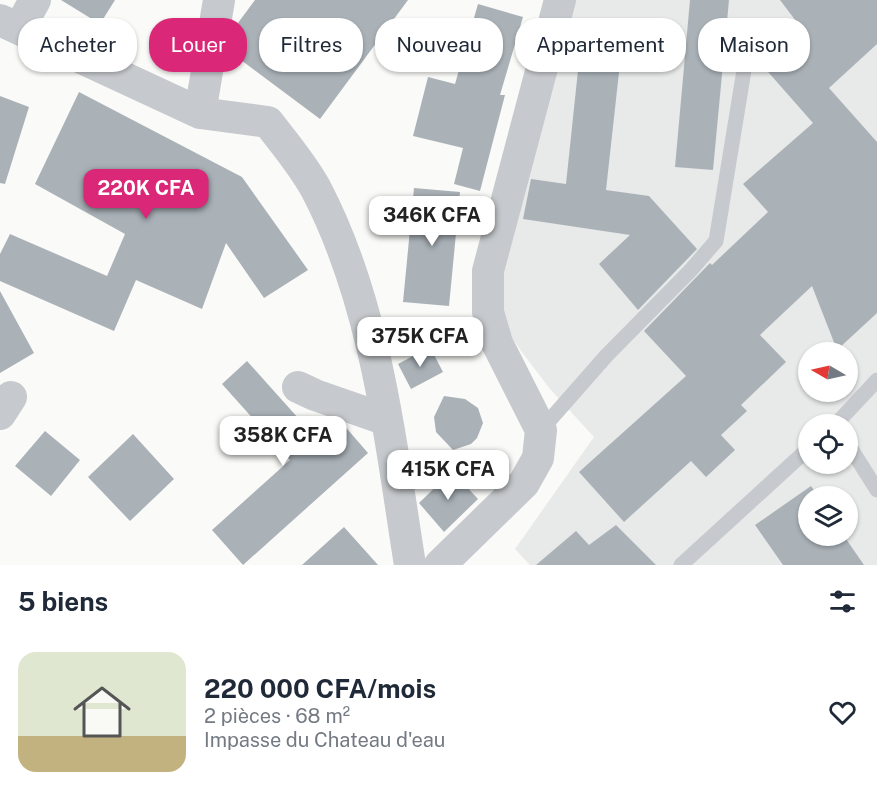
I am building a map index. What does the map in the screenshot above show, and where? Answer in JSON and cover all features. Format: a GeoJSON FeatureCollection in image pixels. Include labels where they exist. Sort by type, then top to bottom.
{"type":"FeatureCollection","features":[{"type":"Feature","properties":{"kind":"street"},"geometry":{"type":"LineString","coordinates":[[35,0],[9,24],[200,113],[268,122],[295,155],[316,188],[339,239],[365,317],[387,420],[410,565]]}},
{"type":"Feature","properties":{"kind":"street"},"geometry":{"type":"LineString","coordinates":[[200,113],[219,0]]}},
{"type":"Feature","properties":{"kind":"street"},"geometry":{"type":"LineString","coordinates":[[440,565],[524,483],[538,458],[541,430],[497,343],[488,312],[488,271],[560,0]]}},
{"type":"Feature","properties":{"kind":"street"},"geometry":{"type":"LineString","coordinates":[[298,387],[315,396],[387,420]]}},
{"type":"Feature","properties":{"kind":"lane"},"geometry":{"type":"LineString","coordinates":[[541,430],[607,355],[690,272],[716,241],[744,72]]}},
{"type":"Feature","properties":{"kind":"lane"},"geometry":{"type":"LineString","coordinates":[[845,414],[877,380]]}},
{"type":"Feature","properties":{"kind":"lane"},"geometry":{"type":"LineString","coordinates":[[681,565],[798,459]]}},
{"type":"Feature","properties":{"kind":"lane"},"geometry":{"type":"LineString","coordinates":[[858,460],[877,490]]}},
{"type":"Feature","properties":{"kind":"shaded area"},"geometry":{"type":"Polygon","coordinates":[[[574,0],[877,0],[877,565],[530,565],[515,549],[594,437],[550,389],[504,325],[499,293],[556,72],[686,72],[686,18],[569,18],[574,0]]]}},
{"type":"Feature","properties":{"kind":"building"},"geometry":{"type":"Polygon","coordinates":[[[61,0],[115,0],[104,18],[90,18],[61,0]]]}},
{"type":"Feature","properties":{"kind":"building"},"geometry":{"type":"Polygon","coordinates":[[[255,0],[408,0],[395,18],[375,18],[375,45],[363,61],[363,18],[259,18],[259,72],[355,72],[320,119],[247,64],[247,18],[242,18],[255,0]]]}},
{"type":"Feature","properties":{"kind":"building"},"geometry":{"type":"Polygon","coordinates":[[[690,0],[729,0],[727,18],[698,18],[698,72],[722,72],[713,170],[675,167],[684,72],[686,72],[690,0]]]}},
{"type":"Feature","properties":{"kind":"building"},"geometry":{"type":"Polygon","coordinates":[[[780,0],[877,0],[877,44],[829,88],[877,142],[877,313],[846,342],[834,342],[812,286],[760,335],[786,362],[741,405],[747,411],[721,435],[735,450],[706,477],[691,461],[624,522],[579,472],[686,376],[644,331],[710,263],[712,265],[768,212],[743,184],[813,123],[768,72],[810,72],[810,18],[794,18],[780,0]]]}},
{"type":"Feature","properties":{"kind":"building"},"geometry":{"type":"Polygon","coordinates":[[[478,4],[523,17],[515,18],[515,44],[500,95],[505,95],[480,191],[454,184],[463,148],[413,136],[428,77],[455,84],[458,72],[503,72],[503,18],[474,18],[478,4]]]}},
{"type":"Feature","properties":{"kind":"building"},"geometry":{"type":"Polygon","coordinates":[[[578,72],[619,72],[606,190],[649,196],[697,249],[638,310],[599,264],[630,235],[523,219],[531,179],[566,184],[578,72]]]}},
{"type":"Feature","properties":{"kind":"building"},"geometry":{"type":"Polygon","coordinates":[[[79,92],[242,177],[308,270],[264,298],[226,243],[202,309],[136,280],[114,331],[0,281],[0,254],[10,234],[107,276],[125,234],[35,184],[79,92]]]}},
{"type":"Feature","properties":{"kind":"building"},"geometry":{"type":"Polygon","coordinates":[[[0,96],[29,107],[5,184],[0,183],[0,96]]]}},
{"type":"Feature","properties":{"kind":"building"},"geometry":{"type":"Polygon","coordinates":[[[414,188],[460,192],[449,306],[403,302],[414,188]]]}},
{"type":"Feature","properties":{"kind":"building"},"geometry":{"type":"Polygon","coordinates":[[[0,291],[34,353],[0,373],[0,291]]]}},
{"type":"Feature","properties":{"kind":"building"},"geometry":{"type":"Polygon","coordinates":[[[430,347],[443,372],[411,389],[398,364],[430,347]]]}},
{"type":"Feature","properties":{"kind":"building"},"geometry":{"type":"Polygon","coordinates":[[[247,361],[316,438],[335,421],[342,423],[368,453],[243,565],[212,530],[290,460],[222,384],[247,361]]]}},
{"type":"Feature","properties":{"kind":"building"},"geometry":{"type":"Polygon","coordinates":[[[444,396],[465,399],[478,408],[483,423],[477,438],[471,444],[453,450],[436,432],[434,417],[444,396]]]}},
{"type":"Feature","properties":{"kind":"building"},"geometry":{"type":"Polygon","coordinates":[[[45,431],[80,460],[51,496],[15,466],[45,431]]]}},
{"type":"Feature","properties":{"kind":"building"},"geometry":{"type":"Polygon","coordinates":[[[133,434],[174,479],[130,521],[88,477],[133,434]]]}},
{"type":"Feature","properties":{"kind":"building"},"geometry":{"type":"Polygon","coordinates":[[[452,471],[478,499],[444,532],[419,503],[452,471]]]}},
{"type":"Feature","properties":{"kind":"building"},"geometry":{"type":"Polygon","coordinates":[[[798,495],[798,546],[851,546],[864,565],[783,565],[755,525],[798,495]]]}},
{"type":"Feature","properties":{"kind":"building"},"geometry":{"type":"Polygon","coordinates":[[[616,525],[656,565],[536,565],[576,531],[589,545],[616,525]]]}},
{"type":"Feature","properties":{"kind":"building"},"geometry":{"type":"Polygon","coordinates":[[[344,527],[378,565],[302,565],[344,527]]]}}]}
